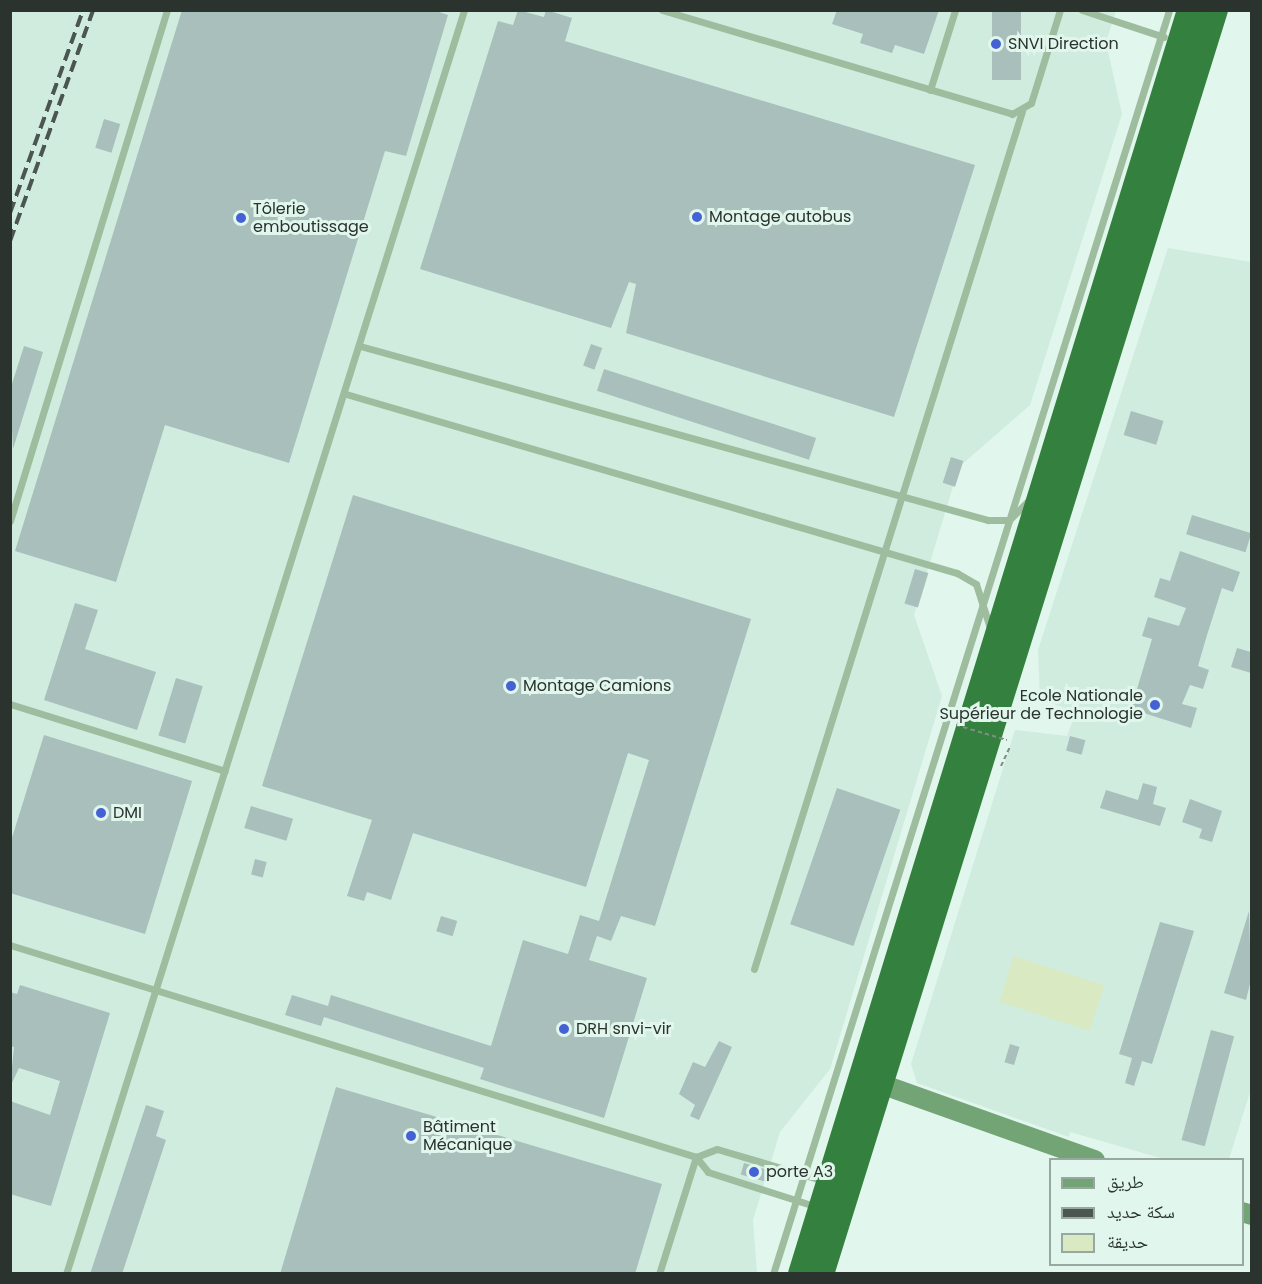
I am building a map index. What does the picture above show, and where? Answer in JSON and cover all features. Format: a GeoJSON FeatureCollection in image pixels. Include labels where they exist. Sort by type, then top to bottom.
{"type":"FeatureCollection","features":[{"type":"Feature","properties":{"kind":"highway"},"geometry":{"type":"LineString","coordinates":[[801,1274],[1045,482],[1169,46],[1190,10]]}},
{"type":"Feature","properties":{"kind":"highway"},"geometry":{"type":"LineString","coordinates":[[821,1274],[1215,10]]}},
{"type":"Feature","properties":{"kind":"street"},"geometry":{"type":"LineString","coordinates":[[881,1084],[1089,1158]]}},
{"type":"Feature","properties":{"kind":"lane"},"geometry":{"type":"LineString","coordinates":[[10,521],[167,10]]}},
{"type":"Feature","properties":{"kind":"lane"},"geometry":{"type":"LineString","coordinates":[[66,1274],[346,394],[464,10]]}},
{"type":"Feature","properties":{"kind":"lane"},"geometry":{"type":"LineString","coordinates":[[662,10],[1012,114],[1022,111],[1031,103],[1060,10]]}},
{"type":"Feature","properties":{"kind":"lane"},"geometry":{"type":"LineString","coordinates":[[930,90],[955,10]]}},
{"type":"Feature","properties":{"kind":"lane"},"geometry":{"type":"LineString","coordinates":[[1082,10],[1169,46]]}},
{"type":"Feature","properties":{"kind":"lane"},"geometry":{"type":"LineString","coordinates":[[773,1274],[1009,520],[1169,46],[1170,10]]}},
{"type":"Feature","properties":{"kind":"lane"},"geometry":{"type":"LineString","coordinates":[[754,969],[1022,111]]}},
{"type":"Feature","properties":{"kind":"lane"},"geometry":{"type":"LineString","coordinates":[[360,346],[901,499],[988,520],[1009,520],[1045,482]]}},
{"type":"Feature","properties":{"kind":"lane"},"geometry":{"type":"LineString","coordinates":[[346,394],[885,550],[957,573],[976,584],[983,601],[993,651]]}},
{"type":"Feature","properties":{"kind":"lane"},"geometry":{"type":"LineString","coordinates":[[10,704],[225,771]]}},
{"type":"Feature","properties":{"kind":"lane"},"geometry":{"type":"LineString","coordinates":[[10,945],[696,1157],[708,1172],[821,1208]]}},
{"type":"Feature","properties":{"kind":"lane"},"geometry":{"type":"LineString","coordinates":[[696,1157],[717,1149],[829,1182]]}},
{"type":"Feature","properties":{"kind":"lane"},"geometry":{"type":"LineString","coordinates":[[659,1274],[696,1157]]}},
{"type":"Feature","properties":{"kind":"path"},"geometry":{"type":"LineString","coordinates":[[956,725],[1007,740]]}},
{"type":"Feature","properties":{"kind":"shaded area"},"geometry":{"type":"Polygon","coordinates":[[[10,11],[1116,11],[1106,42],[1122,114],[1030,405],[959,467],[914,615],[942,696],[830,1069],[780,1132],[753,1220],[757,1273],[11,1273],[10,11]]]}},
{"type":"Feature","properties":{"kind":"shaded area","name":"Ecole Nationale Supérieur de Technologie"},"geometry":{"type":"Polygon","coordinates":[[[1168,248],[1251,262],[1252,1086],[1229,1158],[1161,1158],[1070,1132],[1069,1137],[917,1083],[911,1064],[1015,730],[1067,736],[1076,712],[1040,699],[1038,650],[1168,248]]]}},
{"type":"Feature","properties":{"kind":"green space"},"geometry":{"type":"Polygon","coordinates":[[[1014,956],[1104,985],[1090,1031],[999,1002],[1014,956]]]}},
{"type":"Feature","properties":{"kind":"building","name":"Tôlerie emboutissage"},"geometry":{"type":"Polygon","coordinates":[[[182,10],[433,10],[448,15],[406,156],[385,151],[289,463],[165,425],[116,582],[15,551],[182,10]]]}},
{"type":"Feature","properties":{"kind":"building","name":"Montage autobus"},"geometry":{"type":"Polygon","coordinates":[[[518,10],[544,17],[546,10],[572,18],[565,41],[975,165],[894,417],[626,333],[636,284],[629,282],[611,328],[420,269],[498,21],[513,25],[518,10]]]}},
{"type":"Feature","properties":{"kind":"building"},"geometry":{"type":"Polygon","coordinates":[[[837,10],[939,10],[924,54],[895,45],[892,53],[860,43],[863,34],[832,24],[837,10]]]}},
{"type":"Feature","properties":{"kind":"building","name":"SNVI Direction"},"geometry":{"type":"Polygon","coordinates":[[[992,10],[1021,10],[1021,80],[992,80],[992,10]]]}},
{"type":"Feature","properties":{"kind":"building"},"geometry":{"type":"Polygon","coordinates":[[[104,119],[120,124],[111,153],[95,148],[104,119]]]}},
{"type":"Feature","properties":{"kind":"building"},"geometry":{"type":"Polygon","coordinates":[[[591,344],[602,348],[594,370],[583,366],[591,344]]]}},
{"type":"Feature","properties":{"kind":"building"},"geometry":{"type":"Polygon","coordinates":[[[24,346],[43,352],[13,449],[10,390],[24,346]]]}},
{"type":"Feature","properties":{"kind":"building"},"geometry":{"type":"Polygon","coordinates":[[[604,369],[816,438],[809,460],[597,391],[604,369]]]}},
{"type":"Feature","properties":{"kind":"building"},"geometry":{"type":"Polygon","coordinates":[[[1131,411],[1164,421],[1156,445],[1124,435],[1131,411]]]}},
{"type":"Feature","properties":{"kind":"building"},"geometry":{"type":"Polygon","coordinates":[[[951,457],[963,461],[955,487],[943,483],[951,457]]]}},
{"type":"Feature","properties":{"kind":"building","name":"Montage Camions"},"geometry":{"type":"Polygon","coordinates":[[[353,495],[751,619],[655,926],[621,916],[611,941],[597,936],[589,960],[647,978],[604,1118],[480,1079],[484,1068],[324,1017],[321,1026],[285,1015],[292,995],[328,1006],[331,995],[491,1046],[523,940],[568,954],[580,915],[599,921],[649,760],[628,753],[586,887],[413,833],[391,900],[367,892],[364,901],[347,896],[372,820],[262,786],[353,495]]]}},
{"type":"Feature","properties":{"kind":"building"},"geometry":{"type":"Polygon","coordinates":[[[1192,515],[1251,533],[1245,552],[1186,534],[1192,515]]]}},
{"type":"Feature","properties":{"kind":"building"},"geometry":{"type":"Polygon","coordinates":[[[1180,551],[1240,572],[1233,592],[1222,588],[1207,635],[1198,666],[1209,670],[1203,689],[1190,685],[1182,704],[1197,708],[1191,728],[1131,709],[1152,639],[1142,636],[1148,617],[1179,626],[1186,608],[1154,597],[1160,578],[1170,581],[1180,551]]]}},
{"type":"Feature","properties":{"kind":"building"},"geometry":{"type":"Polygon","coordinates":[[[915,569],[928,573],[918,608],[904,603],[915,569]]]}},
{"type":"Feature","properties":{"kind":"building"},"geometry":{"type":"Polygon","coordinates":[[[75,603],[98,610],[85,649],[156,672],[137,730],[44,700],[75,603]]]}},
{"type":"Feature","properties":{"kind":"building"},"geometry":{"type":"Polygon","coordinates":[[[1237,648],[1251,652],[1251,673],[1231,667],[1237,648]]]}},
{"type":"Feature","properties":{"kind":"building"},"geometry":{"type":"Polygon","coordinates":[[[176,678],[203,686],[185,744],[158,735],[176,678]]]}},
{"type":"Feature","properties":{"kind":"building","name":"DMI"},"geometry":{"type":"Polygon","coordinates":[[[44,735],[192,781],[145,934],[10,893],[10,844],[44,735]]]}},
{"type":"Feature","properties":{"kind":"building"},"geometry":{"type":"Polygon","coordinates":[[[1070,736],[1085,740],[1082,755],[1066,750],[1070,736]]]}},
{"type":"Feature","properties":{"kind":"building"},"geometry":{"type":"Polygon","coordinates":[[[1143,783],[1157,787],[1153,804],[1166,808],[1160,826],[1100,808],[1106,790],[1138,800],[1143,783]]]}},
{"type":"Feature","properties":{"kind":"building"},"geometry":{"type":"Polygon","coordinates":[[[837,788],[900,810],[853,946],[790,924],[837,788]]]}},
{"type":"Feature","properties":{"kind":"building"},"geometry":{"type":"Polygon","coordinates":[[[1190,799],[1222,811],[1212,842],[1199,838],[1202,829],[1182,822],[1190,799]]]}},
{"type":"Feature","properties":{"kind":"building"},"geometry":{"type":"Polygon","coordinates":[[[251,806],[293,819],[286,841],[244,828],[251,806]]]}},
{"type":"Feature","properties":{"kind":"building"},"geometry":{"type":"Polygon","coordinates":[[[255,859],[267,862],[263,877],[251,875],[255,859]]]}},
{"type":"Feature","properties":{"kind":"building"},"geometry":{"type":"Polygon","coordinates":[[[1249,911],[1251,980],[1246,1000],[1224,993],[1249,911]]]}},
{"type":"Feature","properties":{"kind":"building"},"geometry":{"type":"Polygon","coordinates":[[[441,916],[457,921],[453,936],[436,931],[441,916]]]}},
{"type":"Feature","properties":{"kind":"building"},"geometry":{"type":"Polygon","coordinates":[[[1160,922],[1194,931],[1152,1064],[1142,1061],[1134,1086],[1125,1083],[1132,1058],[1119,1054],[1160,922]]]}},
{"type":"Feature","properties":{"kind":"building"},"geometry":{"type":"Polygon","coordinates":[[[20,985],[110,1013],[51,1206],[10,1194],[10,1101],[50,1115],[60,1081],[19,1068],[10,1087],[14,1047],[10,1046],[10,992],[17,994],[20,985]]]}},
{"type":"Feature","properties":{"kind":"building"},"geometry":{"type":"Polygon","coordinates":[[[1211,1030],[1234,1036],[1205,1146],[1181,1140],[1211,1030]]]}},
{"type":"Feature","properties":{"kind":"building"},"geometry":{"type":"Polygon","coordinates":[[[719,1041],[732,1047],[699,1120],[690,1116],[695,1105],[679,1094],[693,1062],[705,1067],[719,1041]]]}},
{"type":"Feature","properties":{"kind":"building"},"geometry":{"type":"Polygon","coordinates":[[[1010,1044],[1020,1047],[1014,1065],[1004,1062],[1010,1044]]]}},
{"type":"Feature","properties":{"kind":"building","name":"Bâtiment Mécanique"},"geometry":{"type":"Polygon","coordinates":[[[336,1087],[662,1184],[635,1274],[280,1274],[336,1087]]]}},
{"type":"Feature","properties":{"kind":"building"},"geometry":{"type":"Polygon","coordinates":[[[146,1105],[164,1111],[156,1136],[166,1140],[122,1274],[90,1274],[146,1105]]]}},
{"type":"Feature","properties":{"kind":"building","name":"porte A3"},"geometry":{"type":"Polygon","coordinates":[[[744,1163],[768,1170],[765,1181],[741,1175],[744,1163]]]}},
{"type":"Feature","properties":{"kind":"railway"},"geometry":{"type":"LineString","coordinates":[[10,213],[83,10]]}},
{"type":"Feature","properties":{"kind":"railway"},"geometry":{"type":"LineString","coordinates":[[10,241],[93,10]]}},
{"type":"Feature","properties":{"kind":"place","name":"SNVI Direction"},"geometry":{"type":"Point","coordinates":[996,44]}},
{"type":"Feature","properties":{"kind":"place","name":"Montage autobus"},"geometry":{"type":"Point","coordinates":[697,217]}},
{"type":"Feature","properties":{"kind":"place","name":"Tôlerie emboutissage"},"geometry":{"type":"Point","coordinates":[241,218]}},
{"type":"Feature","properties":{"kind":"place","name":"Montage Camions"},"geometry":{"type":"Point","coordinates":[511,686]}},
{"type":"Feature","properties":{"kind":"place","name":"Ecole Nationale Supérieur de Technologie"},"geometry":{"type":"Point","coordinates":[1155,705]}},
{"type":"Feature","properties":{"kind":"place","name":"DMI"},"geometry":{"type":"Point","coordinates":[101,813]}},
{"type":"Feature","properties":{"kind":"place","name":"DRH snvi-vir"},"geometry":{"type":"Point","coordinates":[564,1029]}},
{"type":"Feature","properties":{"kind":"place","name":"Bâtiment Mécanique"},"geometry":{"type":"Point","coordinates":[411,1136]}},
{"type":"Feature","properties":{"kind":"place","name":"porte A3"},"geometry":{"type":"Point","coordinates":[754,1172]}}]}
